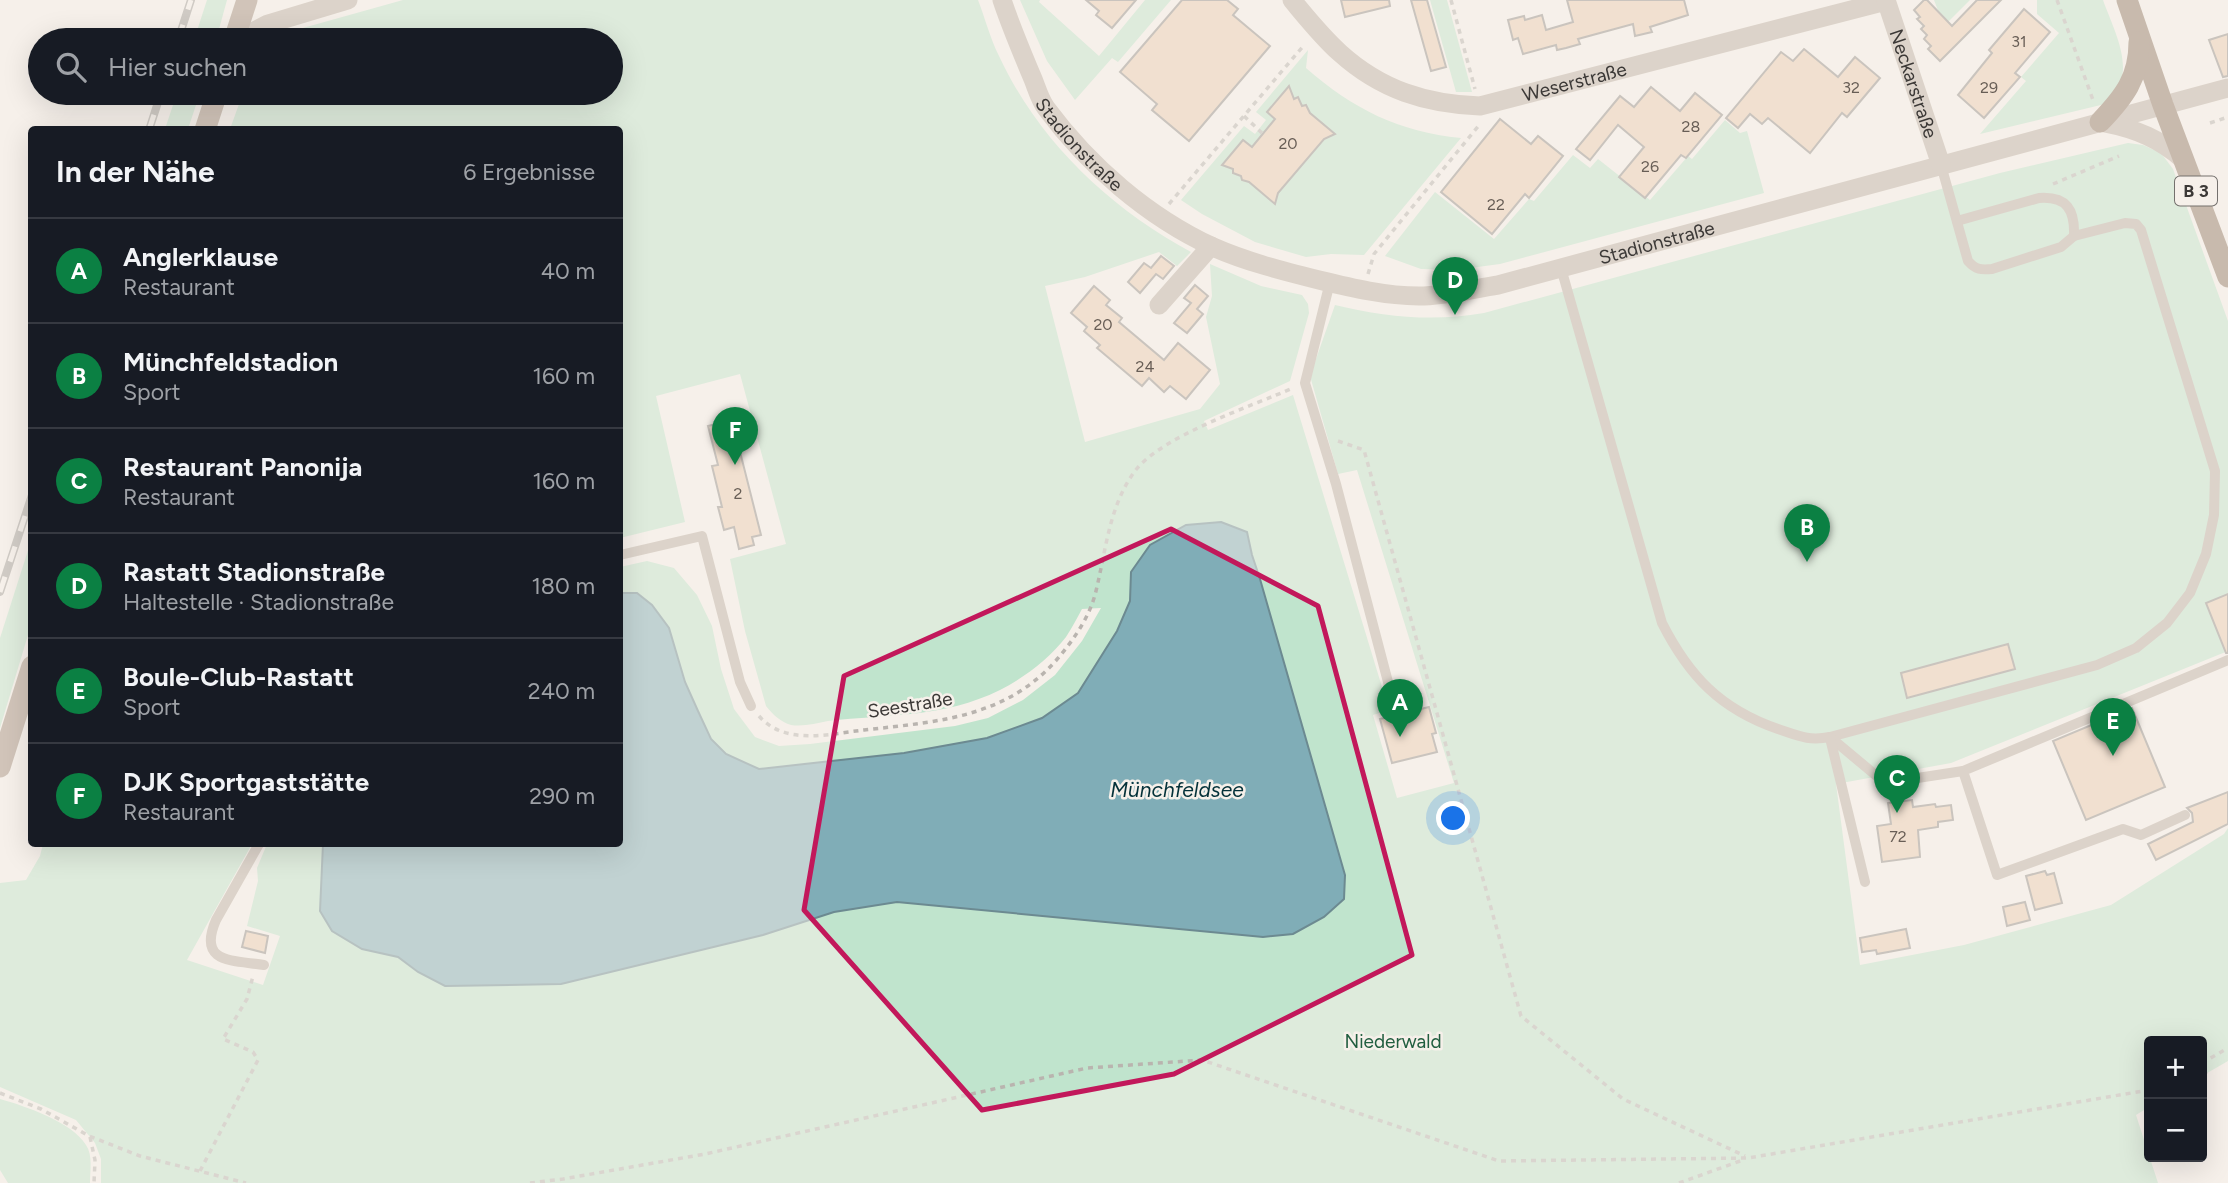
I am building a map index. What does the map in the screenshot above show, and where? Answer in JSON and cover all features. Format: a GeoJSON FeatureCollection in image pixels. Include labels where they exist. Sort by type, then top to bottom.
{"type":"FeatureCollection","features":[{"type":"Feature","properties":{"kind":"main road","name":"B 3"},"geometry":{"type":"LineString","coordinates":[[2127,0],[2163,105],[2228,277]]}},
{"type":"Feature","properties":{"kind":"main road"},"geometry":{"type":"LineString","coordinates":[[2100,122],[2118,103],[2131,83],[2139,62],[2140,37]]}},
{"type":"Feature","properties":{"kind":"street"},"geometry":{"type":"LineString","coordinates":[[239,28],[247,0]]}},
{"type":"Feature","properties":{"kind":"street"},"geometry":{"type":"LineString","coordinates":[[309,0],[316,3],[343,1]]}},
{"type":"Feature","properties":{"kind":"street","name":"Stadionstraße"},"geometry":{"type":"LineString","coordinates":[[1002,0],[1045,106],[1085,153],[1127,194],[1158,216],[1211,246],[1263,265],[1364,289],[1417,296],[1499,285],[2228,88]]}},
{"type":"Feature","properties":{"kind":"street","name":"Weserstraße"},"geometry":{"type":"LineString","coordinates":[[1292,0],[1340,53],[1390,86],[1428,101],[1480,106],[1886,0]]}},
{"type":"Feature","properties":{"kind":"street","name":"Neckarstraße"},"geometry":{"type":"LineString","coordinates":[[1886,0],[1941,165]]}},
{"type":"Feature","properties":{"kind":"street"},"geometry":{"type":"LineString","coordinates":[[260,28],[343,1]]}},
{"type":"Feature","properties":{"kind":"street"},"geometry":{"type":"LineString","coordinates":[[206,126],[213,105]]}},
{"type":"Feature","properties":{"kind":"street","name":"Stadionstraße"},"geometry":{"type":"LineString","coordinates":[[2100,122],[2128,127],[2151,136],[2184,160]]}},
{"type":"Feature","properties":{"kind":"street"},"geometry":{"type":"LineString","coordinates":[[1159,305],[1211,246]]}},
{"type":"Feature","properties":{"kind":"street"},"geometry":{"type":"LineString","coordinates":[[0,767],[28,679]]}},
{"type":"Feature","properties":{"kind":"lane"},"geometry":{"type":"LineString","coordinates":[[1561,268],[1662,623],[1677,652],[1699,679],[1725,704],[1763,724],[1812,740],[2097,665],[2136,648],[2167,624],[2190,593],[2206,554],[2214,515],[2216,471],[2141,230],[2136,224],[2125,223],[2074,236],[2061,247],[1981,270],[1968,261],[1941,165]]}},
{"type":"Feature","properties":{"kind":"lane"},"geometry":{"type":"LineString","coordinates":[[1957,221],[2039,198],[2053,197],[2063,201],[2069,208],[2074,236]]}},
{"type":"Feature","properties":{"kind":"lane"},"geometry":{"type":"LineString","coordinates":[[1330,282],[1305,383],[1336,484],[1394,701]]}},
{"type":"Feature","properties":{"kind":"lane"},"geometry":{"type":"LineString","coordinates":[[623,554],[702,536],[740,682],[751,706]]}},
{"type":"Feature","properties":{"kind":"lane"},"geometry":{"type":"LineString","coordinates":[[1830,737],[1885,783],[1963,771],[2228,660]]}},
{"type":"Feature","properties":{"kind":"lane"},"geometry":{"type":"LineString","coordinates":[[1830,737],[1865,882]]}},
{"type":"Feature","properties":{"kind":"lane"},"geometry":{"type":"LineString","coordinates":[[1963,771],[1997,875],[2123,829],[2141,835],[2185,815]]}},
{"type":"Feature","properties":{"kind":"lane"},"geometry":{"type":"LineString","coordinates":[[257,847],[211,933],[210,946],[216,954],[228,961],[259,964]]}},
{"type":"Feature","properties":{"kind":"path"},"geometry":{"type":"LineString","coordinates":[[1364,289],[1374,254],[1480,126],[1480,106],[1451,0]]}},
{"type":"Feature","properties":{"kind":"path"},"geometry":{"type":"LineString","coordinates":[[2057,0],[2100,122]]}},
{"type":"Feature","properties":{"kind":"path"},"geometry":{"type":"LineString","coordinates":[[1158,216],[1317,29]]}},
{"type":"Feature","properties":{"kind":"path"},"geometry":{"type":"LineString","coordinates":[[1244,116],[1263,134]]}},
{"type":"Feature","properties":{"kind":"path"},"geometry":{"type":"LineString","coordinates":[[2210,123],[2228,117]]}},
{"type":"Feature","properties":{"kind":"path","name":"Seestraße"},"geometry":{"type":"LineString","coordinates":[[751,706],[764,722],[781,732],[798,736],[820,735],[945,721],[992,706],[1029,686],[1055,663],[1092,607],[1115,510],[1136,470],[1161,449],[1202,427],[1305,383]]}},
{"type":"Feature","properties":{"kind":"path"},"geometry":{"type":"LineString","coordinates":[[1320,435],[1364,450],[1521,1016],[1623,1099],[1748,1158]]}},
{"type":"Feature","properties":{"kind":"path"},"geometry":{"type":"LineString","coordinates":[[200,1171],[258,1060],[253,1052],[223,1039],[247,999],[259,964]]}},
{"type":"Feature","properties":{"kind":"path"},"geometry":{"type":"LineString","coordinates":[[2207,1060],[2228,1048]]}},
{"type":"Feature","properties":{"kind":"path"},"geometry":{"type":"LineString","coordinates":[[530,1183],[563,1181],[705,1154],[1087,1069],[1202,1060],[1499,1161],[1748,1158],[2144,1091]]}},
{"type":"Feature","properties":{"kind":"path"},"geometry":{"type":"LineString","coordinates":[[0,1093],[41,1109],[89,1136],[140,1156],[200,1171],[227,1181],[246,1183]]}},
{"type":"Feature","properties":{"kind":"path"},"geometry":{"type":"LineString","coordinates":[[89,1136],[95,1160],[94,1183]]}},
{"type":"Feature","properties":{"kind":"path"},"geometry":{"type":"LineString","coordinates":[[1679,1183],[1748,1158]]}},
{"type":"Feature","properties":{"kind":"highlighted area"},"geometry":{"type":"Polygon","coordinates":[[[1171,529],[1318,606],[1412,955],[1174,1074],[982,1110],[804,910],[844,676],[1171,529]]]}},
{"type":"Feature","properties":{"kind":"green space"},"geometry":{"type":"Polygon","coordinates":[[[207,0],[227,0],[219,28],[198,28],[207,0]]]}},
{"type":"Feature","properties":{"kind":"green space","name":"Niederwald"},"geometry":{"type":"Polygon","coordinates":[[[403,0],[978,0],[996,49],[1015,87],[1055,143],[1104,193],[1132,215],[1191,252],[1177,266],[1159,252],[1085,277],[1045,286],[1085,442],[1200,409],[1220,384],[1206,317],[1212,296],[1210,264],[1261,286],[1302,295],[1308,304],[1309,313],[1290,381],[1204,421],[1208,430],[1293,395],[1389,710],[1373,715],[1397,798],[1454,783],[1357,470],[1338,474],[1310,376],[1335,305],[1409,317],[1484,313],[2000,173],[2128,143],[2143,145],[2161,153],[2173,169],[2228,321],[2228,651],[1951,763],[1836,784],[1860,965],[1964,945],[2111,905],[2224,834],[2228,828],[2228,1061],[2207,1073],[2207,1036],[2144,1036],[2144,1110],[2136,1115],[2144,1140],[2144,1162],[2151,1162],[2158,1183],[101,1183],[101,1159],[95,1143],[76,1120],[0,1087],[0,883],[26,880],[42,847],[250,847],[187,960],[263,985],[280,936],[247,926],[258,881],[257,868],[266,847],[323,847],[320,911],[362,949],[398,957],[418,972],[446,986],[561,984],[763,935],[834,912],[897,902],[1263,937],[1293,934],[1324,917],[1260,579],[1247,532],[1131,572],[1130,601],[1117,631],[1079,693],[1042,718],[987,738],[904,753],[759,769],[726,754],[711,739],[685,682],[669,628],[638,593],[623,593],[623,566],[647,561],[674,568],[697,595],[712,626],[721,669],[734,709],[755,737],[779,746],[955,726],[988,718],[1023,700],[1055,675],[1082,641],[1101,608],[1082,609],[1066,637],[1044,660],[1009,685],[979,699],[937,710],[805,725],[784,722],[766,706],[745,631],[730,559],[786,544],[740,374],[656,396],[685,522],[623,537],[623,126],[231,126],[239,105],[623,105],[623,28],[303,28],[403,0]]]}},
{"type":"Feature","properties":{"kind":"green space"},"geometry":{"type":"Polygon","coordinates":[[[1020,0],[1040,0],[1039,2],[1099,56],[1145,0],[1171,0],[1118,62],[1112,58],[1075,100],[1047,61],[1020,0]]]}},
{"type":"Feature","properties":{"kind":"green space"},"geometry":{"type":"Polygon","coordinates":[[[1430,0],[1447,0],[1472,92],[1456,92],[1430,0]]]}},
{"type":"Feature","properties":{"kind":"green space"},"geometry":{"type":"Polygon","coordinates":[[[1934,0],[1970,0],[1944,26],[1934,0]]]}},
{"type":"Feature","properties":{"kind":"green space"},"geometry":{"type":"Polygon","coordinates":[[[2037,0],[2103,0],[2121,50],[2121,81],[2105,104],[1980,134],[2026,81],[2021,77],[2059,33],[2037,14],[2037,0]]]}},
{"type":"Feature","properties":{"kind":"green space"},"geometry":{"type":"Polygon","coordinates":[[[1308,50],[1306,68],[1359,107],[1397,124],[1461,138],[1364,255],[1331,254],[1306,257],[1255,242],[1181,200],[1244,126],[1255,134],[1266,120],[1256,112],[1308,50]]]}},
{"type":"Feature","properties":{"kind":"green space"},"geometry":{"type":"Polygon","coordinates":[[[173,105],[196,105],[189,126],[166,126],[173,105]]]}},
{"type":"Feature","properties":{"kind":"green space"},"geometry":{"type":"Polygon","coordinates":[[[1725,120],[1740,133],[1747,131],[1764,193],[1500,264],[1455,270],[1421,269],[1385,256],[1435,192],[1494,239],[1529,199],[1534,201],[1573,155],[1590,168],[1598,159],[1650,200],[1688,156],[1692,159],[1725,120]]]}},
{"type":"Feature","properties":{"kind":"green space"},"geometry":{"type":"Polygon","coordinates":[[[28,550],[28,635],[0,728],[0,638],[28,550]]]}},
{"type":"Feature","properties":{"kind":"green space"},"geometry":{"type":"Polygon","coordinates":[[[0,1099],[47,1116],[79,1137],[90,1153],[90,1183],[8,1183],[0,1170],[0,1099]]]}},
{"type":"Feature","properties":{"kind":"water","name":"Münchfeldsee"},"geometry":{"type":"Polygon","coordinates":[[[1221,522],[1247,532],[1345,875],[1344,899],[1324,917],[1293,934],[1263,937],[897,902],[834,912],[763,935],[561,984],[445,986],[418,972],[398,957],[362,949],[332,931],[320,911],[323,847],[623,847],[623,593],[637,593],[652,605],[669,628],[685,682],[698,711],[711,739],[726,754],[759,769],[904,753],[987,738],[1042,718],[1078,693],[1117,631],[1130,601],[1131,572],[1150,545],[1186,525],[1221,522]]]}},
{"type":"Feature","properties":{"kind":"building"},"geometry":{"type":"Polygon","coordinates":[[[1086,0],[1136,0],[1112,28],[1096,15],[1099,11],[1086,0]]]}},
{"type":"Feature","properties":{"kind":"building"},"geometry":{"type":"Polygon","coordinates":[[[1182,0],[1227,0],[1238,9],[1233,15],[1270,46],[1189,141],[1152,110],[1157,104],[1120,72],[1182,0]]]}},
{"type":"Feature","properties":{"kind":"building"},"geometry":{"type":"Polygon","coordinates":[[[1341,0],[1389,0],[1390,6],[1345,17],[1341,0]]]}},
{"type":"Feature","properties":{"kind":"building"},"geometry":{"type":"Polygon","coordinates":[[[1411,0],[1427,0],[1446,67],[1431,71],[1411,0]]]}},
{"type":"Feature","properties":{"kind":"building"},"geometry":{"type":"Polygon","coordinates":[[[1567,0],[1684,0],[1688,15],[1650,27],[1652,32],[1635,36],[1633,24],[1578,39],[1580,44],[1566,48],[1557,50],[1556,45],[1523,54],[1518,38],[1513,40],[1508,20],[1524,16],[1525,20],[1542,15],[1546,30],[1573,22],[1567,0]]]}},
{"type":"Feature","properties":{"kind":"building"},"geometry":{"type":"Polygon","coordinates":[[[1924,0],[1952,26],[1977,0],[2001,0],[1940,61],[1928,49],[1931,46],[1924,39],[1927,35],[1921,29],[1924,26],[1917,19],[1920,17],[1914,10],[1924,0]]]}},
{"type":"Feature","properties":{"kind":"building"},"geometry":{"type":"Polygon","coordinates":[[[2024,9],[2050,32],[2015,73],[2020,77],[1984,118],[1958,95],[1992,53],[1989,50],[2024,9]]]}},
{"type":"Feature","properties":{"kind":"building"},"geometry":{"type":"Polygon","coordinates":[[[2228,34],[2228,76],[2223,77],[2209,40],[2228,34]]]}},
{"type":"Feature","properties":{"kind":"building"},"geometry":{"type":"Polygon","coordinates":[[[1804,49],[1838,77],[1855,57],[1880,78],[1847,117],[1842,113],[1810,153],[1768,118],[1762,124],[1750,114],[1738,128],[1726,118],[1781,52],[1793,61],[1804,49]]]}},
{"type":"Feature","properties":{"kind":"building"},"geometry":{"type":"Polygon","coordinates":[[[1289,86],[1294,99],[1298,97],[1302,106],[1306,105],[1310,113],[1335,134],[1324,139],[1278,193],[1275,204],[1249,182],[1242,180],[1241,176],[1233,173],[1233,169],[1222,165],[1243,140],[1252,147],[1275,119],[1267,112],[1289,86]]]}},
{"type":"Feature","properties":{"kind":"building"},"geometry":{"type":"Polygon","coordinates":[[[1651,87],[1680,111],[1695,93],[1722,115],[1686,158],[1681,155],[1645,198],[1619,177],[1644,147],[1618,125],[1590,160],[1576,149],[1620,96],[1634,107],[1651,87]]]}},
{"type":"Feature","properties":{"kind":"building"},"geometry":{"type":"Polygon","coordinates":[[[1500,119],[1531,144],[1538,136],[1563,156],[1529,198],[1525,194],[1492,234],[1441,192],[1500,119]]]}},
{"type":"Feature","properties":{"kind":"building"},"geometry":{"type":"Polygon","coordinates":[[[1161,256],[1174,266],[1163,279],[1156,274],[1140,293],[1128,282],[1144,263],[1151,268],[1161,256]]]}},
{"type":"Feature","properties":{"kind":"building"},"geometry":{"type":"Polygon","coordinates":[[[1195,285],[1208,296],[1197,309],[1203,314],[1187,333],[1174,323],[1191,303],[1184,298],[1195,285]]]}},
{"type":"Feature","properties":{"kind":"building"},"geometry":{"type":"Polygon","coordinates":[[[1094,286],[1110,300],[1106,305],[1122,318],[1119,322],[1164,360],[1178,343],[1210,370],[1186,399],[1170,386],[1164,392],[1149,378],[1142,386],[1097,348],[1100,345],[1084,331],[1087,327],[1071,313],[1094,286]]]}},
{"type":"Feature","properties":{"kind":"building"},"geometry":{"type":"Polygon","coordinates":[[[732,420],[761,535],[752,537],[754,545],[739,549],[734,527],[724,530],[718,507],[722,507],[712,466],[718,465],[708,426],[732,420]]]}},
{"type":"Feature","properties":{"kind":"building"},"geometry":{"type":"Polygon","coordinates":[[[2228,594],[2228,653],[2226,653],[2206,603],[2228,594]]]}},
{"type":"Feature","properties":{"kind":"building"},"geometry":{"type":"Polygon","coordinates":[[[2008,644],[2015,669],[1907,698],[1901,673],[2008,644]]]}},
{"type":"Feature","properties":{"kind":"building"},"geometry":{"type":"Polygon","coordinates":[[[1429,707],[1436,733],[1432,734],[1437,752],[1392,763],[1380,719],[1429,707]]]}},
{"type":"Feature","properties":{"kind":"building"},"geometry":{"type":"Polygon","coordinates":[[[2132,708],[2165,787],[2086,820],[2053,741],[2132,708]]]}},
{"type":"Feature","properties":{"kind":"building"},"geometry":{"type":"Polygon","coordinates":[[[2228,792],[2228,824],[2156,860],[2148,844],[2193,822],[2192,813],[2187,808],[2228,792]]]}},
{"type":"Feature","properties":{"kind":"building"},"geometry":{"type":"Polygon","coordinates":[[[1912,800],[1913,807],[1951,805],[1953,820],[1938,822],[1938,827],[1918,830],[1920,857],[1882,862],[1877,826],[1891,824],[1888,803],[1912,800]]]}},
{"type":"Feature","properties":{"kind":"building"},"geometry":{"type":"Polygon","coordinates":[[[2045,871],[2047,875],[2054,873],[2062,903],[2035,910],[2026,876],[2045,871]]]}},
{"type":"Feature","properties":{"kind":"building"},"geometry":{"type":"Polygon","coordinates":[[[2025,902],[2030,920],[2007,926],[2003,907],[2025,902]]]}},
{"type":"Feature","properties":{"kind":"building"},"geometry":{"type":"Polygon","coordinates":[[[1906,929],[1910,948],[1877,954],[1876,950],[1862,952],[1860,938],[1906,929]]]}},
{"type":"Feature","properties":{"kind":"building"},"geometry":{"type":"Polygon","coordinates":[[[246,931],[268,936],[265,953],[242,947],[246,931]]]}},
{"type":"Feature","properties":{"kind":"railway"},"geometry":{"type":"LineString","coordinates":[[182,28],[191,0]]}},
{"type":"Feature","properties":{"kind":"railway"},"geometry":{"type":"LineString","coordinates":[[150,126],[157,105]]}},
{"type":"Feature","properties":{"kind":"railway"},"geometry":{"type":"LineString","coordinates":[[0,592],[28,507]]}},
{"type":"Feature","properties":{"kind":"place","name":"Rastatt Stadionstraße"},"geometry":{"type":"Point","coordinates":[1455,315]}},
{"type":"Feature","properties":{"kind":"place","name":"DJK Sportgaststätte"},"geometry":{"type":"Point","coordinates":[735,465]}},
{"type":"Feature","properties":{"kind":"place","name":"Münchfeldstadion"},"geometry":{"type":"Point","coordinates":[1807,562]}},
{"type":"Feature","properties":{"kind":"place","name":"Anglerklause"},"geometry":{"type":"Point","coordinates":[1400,737]}},
{"type":"Feature","properties":{"kind":"place","name":"Boule-Club-Rastatt"},"geometry":{"type":"Point","coordinates":[2113,756]}},
{"type":"Feature","properties":{"kind":"place","name":"Restaurant Panonija"},"geometry":{"type":"Point","coordinates":[1897,813]}}]}
